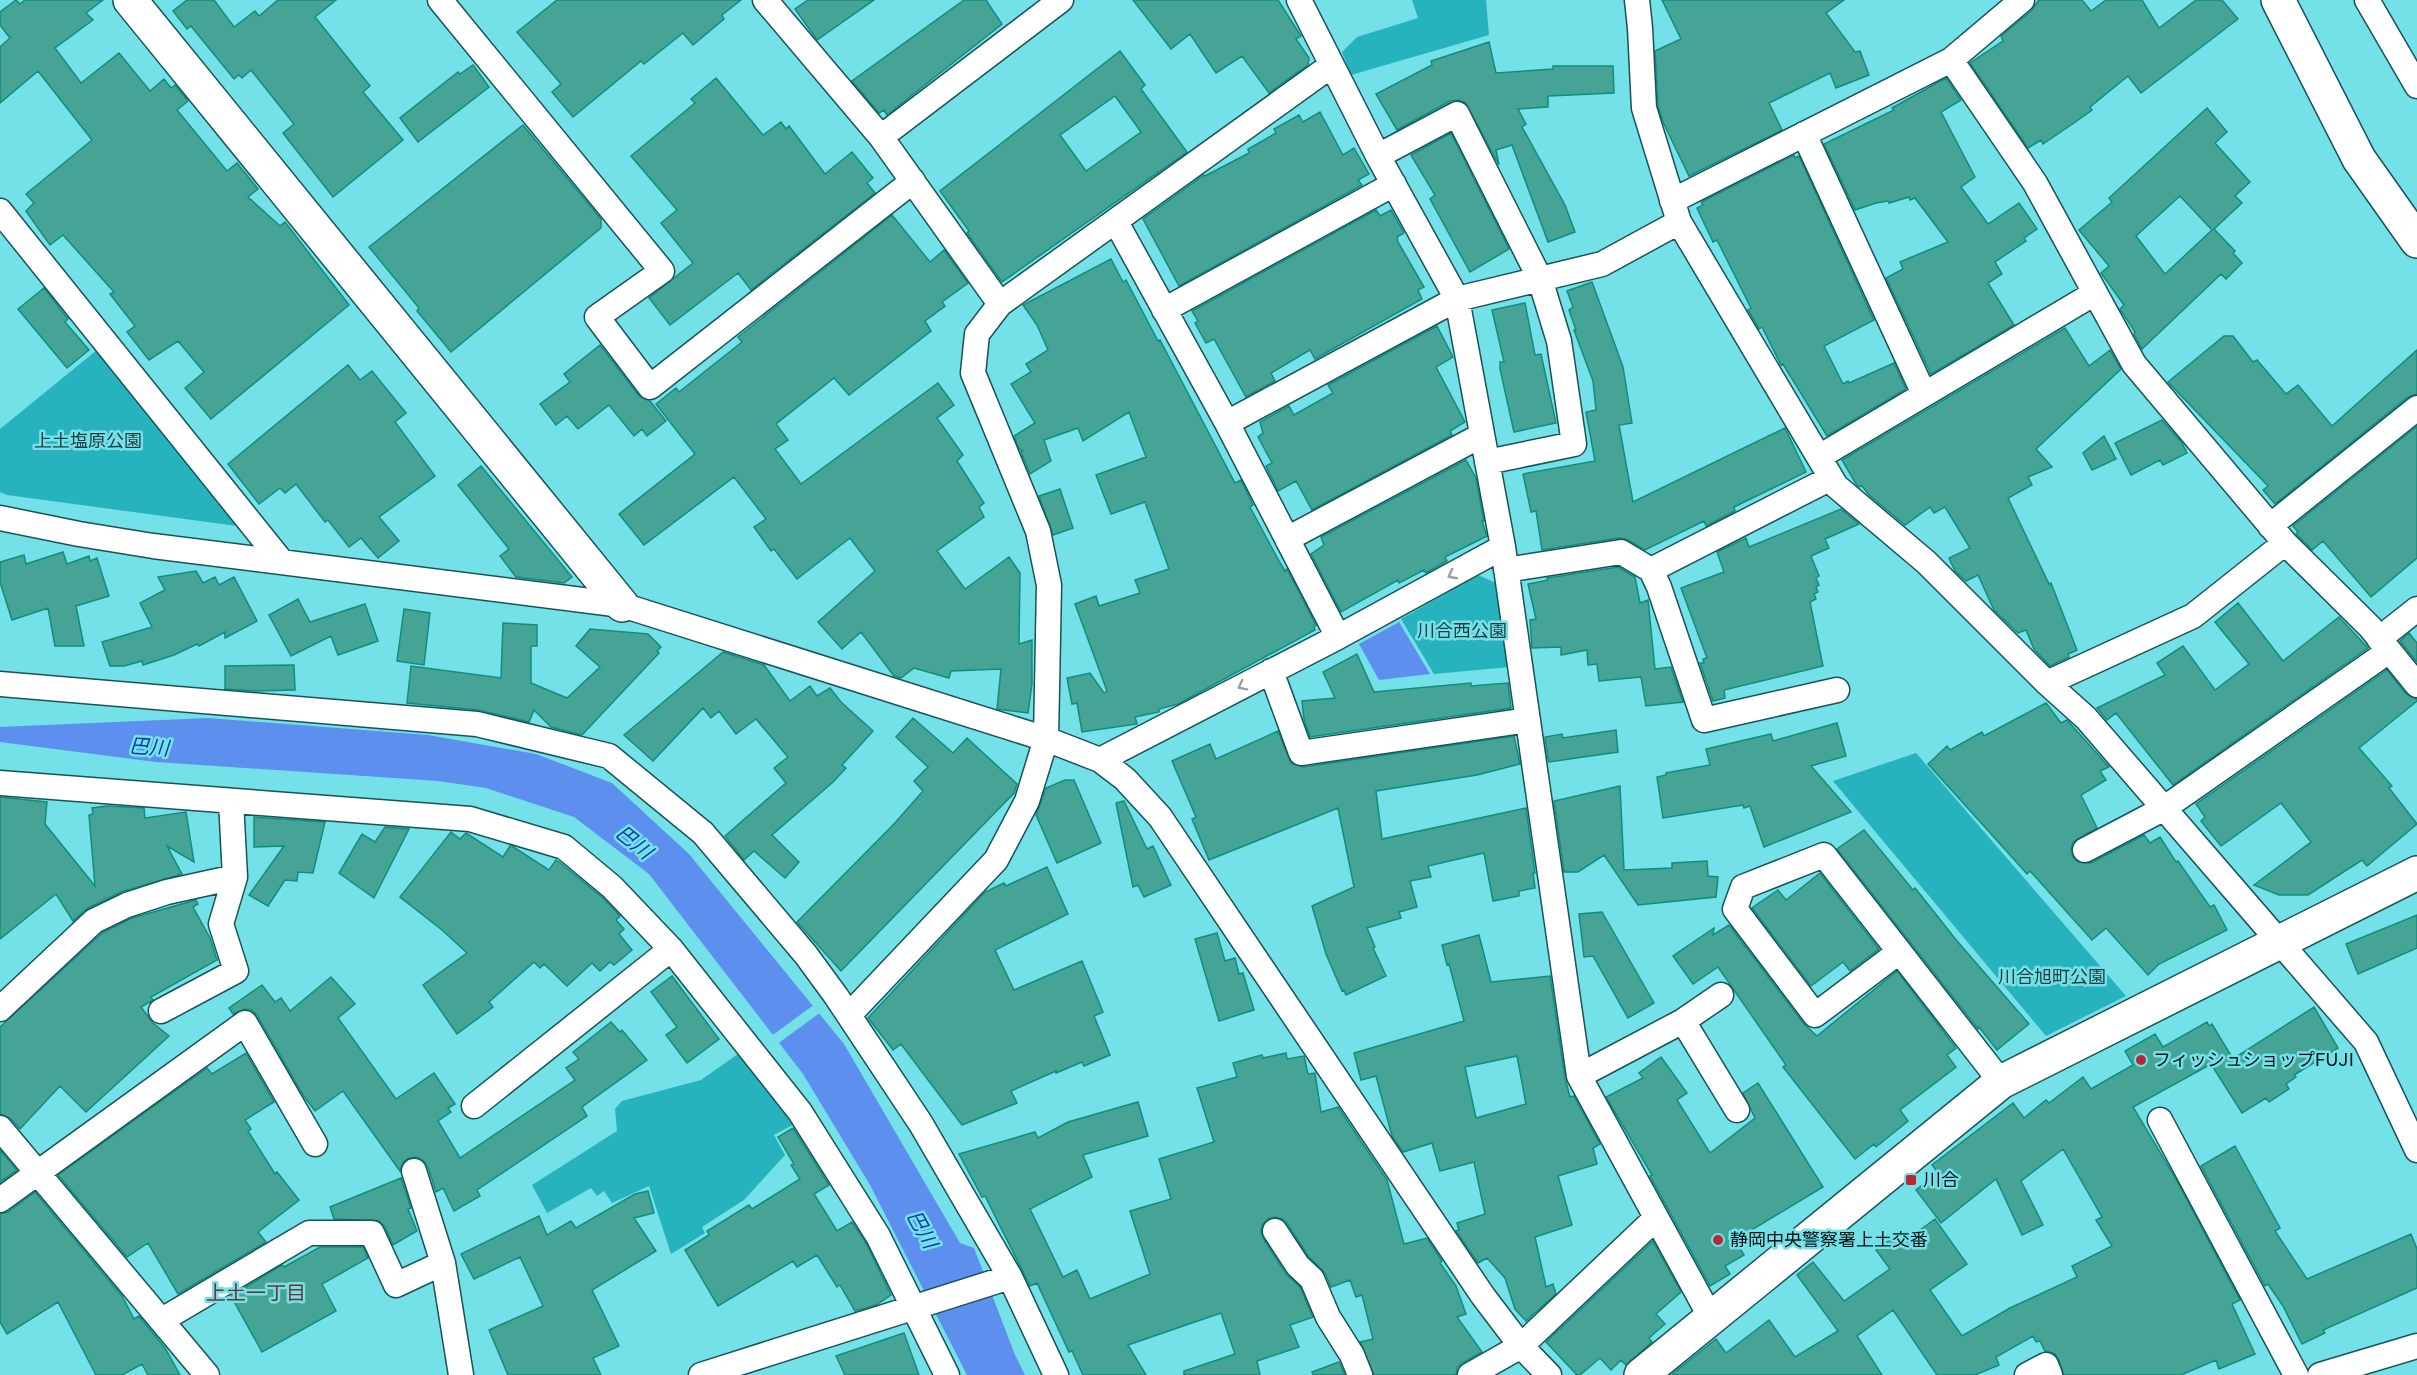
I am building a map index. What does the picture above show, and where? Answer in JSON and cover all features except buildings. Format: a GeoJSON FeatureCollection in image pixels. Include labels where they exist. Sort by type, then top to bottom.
{"type":"FeatureCollection","features":[{"type":"Feature","properties":{"kind":"street"},"geometry":{"type":"LineString","coordinates":[[130,0],[622,605]]}},
{"type":"Feature","properties":{"kind":"street"},"geometry":{"type":"LineString","coordinates":[[440,0],[662,271],[597,316],[650,387],[913,181]]}},
{"type":"Feature","properties":{"kind":"street"},"geometry":{"type":"LineString","coordinates":[[765,0],[881,137],[1000,304]]}},
{"type":"Feature","properties":{"kind":"street"},"geometry":{"type":"LineString","coordinates":[[881,137],[1061,0]]}},
{"type":"Feature","properties":{"kind":"street"},"geometry":{"type":"LineString","coordinates":[[1299,0],[1378,156],[1457,299],[1505,559],[1579,1076],[1711,1318]]}},
{"type":"Feature","properties":{"kind":"street"},"geometry":{"type":"LineString","coordinates":[[1637,0],[1644,108],[1675,212],[1836,486],[1926,562],[2047,683],[2086,718],[2163,809],[2282,942],[2366,1042],[2417,1150]]}},
{"type":"Feature","properties":{"kind":"street"},"geometry":{"type":"LineString","coordinates":[[1227,423],[1457,299],[1602,264],[1675,212],[1804,134],[1951,60],[2022,0]]}},
{"type":"Feature","properties":{"kind":"street"},"geometry":{"type":"LineString","coordinates":[[2278,0],[2359,159],[2417,241]]}},
{"type":"Feature","properties":{"kind":"street"},"geometry":{"type":"LineString","coordinates":[[2367,0],[2417,86]]}},
{"type":"Feature","properties":{"kind":"street"},"geometry":{"type":"LineString","coordinates":[[1951,60],[2035,183],[2134,364],[2278,534],[2384,645],[2417,685]]}},
{"type":"Feature","properties":{"kind":"street"},"geometry":{"type":"LineString","coordinates":[[849,1015],[996,860],[1027,801],[1046,739],[1049,585],[1038,531],[973,373],[977,334],[1000,304],[1332,65]]}},
{"type":"Feature","properties":{"kind":"street"},"geometry":{"type":"LineString","coordinates":[[1378,156],[1456,114],[1540,279],[1559,341],[1574,444],[1487,462]]}},
{"type":"Feature","properties":{"kind":"street"},"geometry":{"type":"LineString","coordinates":[[1804,134],[1924,394]]}},
{"type":"Feature","properties":{"kind":"street"},"geometry":{"type":"LineString","coordinates":[[1164,310],[1394,184]]}},
{"type":"Feature","properties":{"kind":"street"},"geometry":{"type":"LineString","coordinates":[[0,211],[282,562]]}},
{"type":"Feature","properties":{"kind":"street"},"geometry":{"type":"LineString","coordinates":[[1116,222],[1227,423],[1338,637]]}},
{"type":"Feature","properties":{"kind":"street"},"geometry":{"type":"LineString","coordinates":[[1819,457],[2095,293]]}},
{"type":"Feature","properties":{"kind":"street"},"geometry":{"type":"LineString","coordinates":[[2047,683],[2193,616],[2278,534],[2417,408]]}},
{"type":"Feature","properties":{"kind":"street"},"geometry":{"type":"LineString","coordinates":[[1287,539],[1482,435]]}},
{"type":"Feature","properties":{"kind":"street"},"geometry":{"type":"LineString","coordinates":[[1651,570],[1831,478]]}},
{"type":"Feature","properties":{"kind":"street"},"geometry":{"type":"LineString","coordinates":[[0,518],[79,534],[622,605],[1046,739],[1100,760],[1125,779],[1160,817],[1483,1296],[1521,1346],[1549,1375]]}},
{"type":"Feature","properties":{"kind":"street"},"geometry":{"type":"LineString","coordinates":[[1100,760],[1338,637],[1505,559],[1621,552],[1651,570],[1659,587],[1704,720],[1837,690]]}},
{"type":"Feature","properties":{"kind":"street"},"geometry":{"type":"LineString","coordinates":[[2085,850],[2163,809],[2384,645],[2417,609]]}},
{"type":"Feature","properties":{"kind":"street"},"geometry":{"type":"LineString","coordinates":[[1271,671],[1301,753],[1528,720]]}},
{"type":"Feature","properties":{"kind":"street"},"geometry":{"type":"LineString","coordinates":[[0,684],[477,723],[609,756],[703,833],[806,955],[921,1124],[1056,1375]]}},
{"type":"Feature","properties":{"kind":"street"},"geometry":{"type":"LineString","coordinates":[[0,783],[470,819],[564,847],[612,887],[671,949],[800,1112],[878,1236],[919,1307],[947,1375]]}},
{"type":"Feature","properties":{"kind":"street"},"geometry":{"type":"LineString","coordinates":[[161,1011],[236,970],[221,924],[235,877],[231,801]]}},
{"type":"Feature","properties":{"kind":"street"},"geometry":{"type":"LineString","coordinates":[[1899,952],[1815,1015],[1735,909],[1743,887],[1824,855],[2001,1082]]}},
{"type":"Feature","properties":{"kind":"street"},"geometry":{"type":"LineString","coordinates":[[1641,1375],[2001,1082],[2417,873]]}},
{"type":"Feature","properties":{"kind":"street"},"geometry":{"type":"LineString","coordinates":[[0,1009],[94,921],[127,905],[167,892],[235,877]]}},
{"type":"Feature","properties":{"kind":"street"},"geometry":{"type":"LineString","coordinates":[[474,1106],[671,949]]}},
{"type":"Feature","properties":{"kind":"street"},"geometry":{"type":"LineString","coordinates":[[1579,1076],[1683,1021],[1721,995]]}},
{"type":"Feature","properties":{"kind":"street"},"geometry":{"type":"LineString","coordinates":[[1683,1021],[1737,1110]]}},
{"type":"Feature","properties":{"kind":"street"},"geometry":{"type":"LineString","coordinates":[[0,1200],[244,1023],[315,1144]]}},
{"type":"Feature","properties":{"kind":"street"},"geometry":{"type":"LineString","coordinates":[[2160,1120],[2296,1375]]}},
{"type":"Feature","properties":{"kind":"street"},"geometry":{"type":"LineString","coordinates":[[0,1128],[207,1375]]}},
{"type":"Feature","properties":{"kind":"street"},"geometry":{"type":"LineString","coordinates":[[414,1171],[443,1263],[461,1375]]}},
{"type":"Feature","properties":{"kind":"street"},"geometry":{"type":"LineString","coordinates":[[1470,1375],[1521,1346],[1656,1218]]}},
{"type":"Feature","properties":{"kind":"street"},"geometry":{"type":"LineString","coordinates":[[1275,1231],[1298,1266],[1312,1279],[1328,1317],[1352,1355],[1359,1375]]}},
{"type":"Feature","properties":{"kind":"street"},"geometry":{"type":"LineString","coordinates":[[162,1320],[309,1233],[372,1233],[396,1285],[443,1263]]}},
{"type":"Feature","properties":{"kind":"street"},"geometry":{"type":"LineString","coordinates":[[701,1375],[1006,1279]]}},
{"type":"Feature","properties":{"kind":"street"},"geometry":{"type":"LineString","coordinates":[[2320,1375],[2417,1347]]}},
{"type":"Feature","properties":{"kind":"street"},"geometry":{"type":"LineString","coordinates":[[2027,1375],[2046,1365],[2050,1375]]}},
{"type":"Feature","properties":{"kind":"green space"},"geometry":{"type":"Polygon","coordinates":[[[1412,0],[1486,0],[1489,35],[1351,75],[1342,52],[1357,37],[1418,18],[1412,0]]]}},
{"type":"Feature","properties":{"kind":"green space","name":"上土塩原公園"},"geometry":{"type":"Polygon","coordinates":[[[97,350],[238,519],[237,526],[7,495],[0,492],[0,429],[97,350]]]}},
{"type":"Feature","properties":{"kind":"green space","name":"川合西公園"},"geometry":{"type":"Polygon","coordinates":[[[1478,575],[1496,583],[1510,667],[1434,674],[1401,619],[1478,575]]]}},
{"type":"Feature","properties":{"kind":"green space","name":"川合旭町公園"},"geometry":{"type":"Polygon","coordinates":[[[1916,753],[2126,996],[2046,1036],[1833,781],[1916,753]]]}},
{"type":"Feature","properties":{"kind":"green space"},"geometry":{"type":"Polygon","coordinates":[[[738,1054],[798,1122],[774,1135],[785,1155],[744,1200],[702,1227],[705,1233],[671,1254],[649,1186],[612,1203],[604,1191],[597,1196],[591,1188],[547,1213],[532,1185],[617,1131],[615,1109],[622,1101],[701,1080],[738,1054]]]}},
{"type":"Feature","properties":{"kind":"water"},"geometry":{"type":"Polygon","coordinates":[[[1399,622],[1430,674],[1379,680],[1359,644],[1399,622]]]}},
{"type":"Feature","properties":{"kind":"water","name":"巴川"},"geometry":{"type":"Polygon","coordinates":[[[208,718],[428,735],[536,754],[612,783],[689,854],[844,1044],[960,1243],[974,1248],[1015,1355],[1025,1375],[967,1375],[870,1185],[803,1074],[649,874],[574,817],[486,788],[438,781],[156,762],[0,742],[0,727],[208,718]]]}},
{"type":"Feature","properties":{"kind":"pier"},"geometry":{"type":"Polygon","coordinates":[[[815,1004],[821,1012],[776,1045],[770,1037],[815,1004]]]}},
{"type":"Feature","properties":{"kind":"place","name":"フィッシュショップFUJI"},"geometry":{"type":"Point","coordinates":[2141,1060]}},
{"type":"Feature","properties":{"kind":"place","name":"川合"},"geometry":{"type":"Point","coordinates":[1911,1180]}},
{"type":"Feature","properties":{"kind":"place","name":"静岡中央警察署上土交番"},"geometry":{"type":"Point","coordinates":[1718,1240]}},
{"type":"Feature","properties":{"kind":"district","name":"上土一丁目"},"geometry":{"type":"Point","coordinates":[256,1293]}}]}
